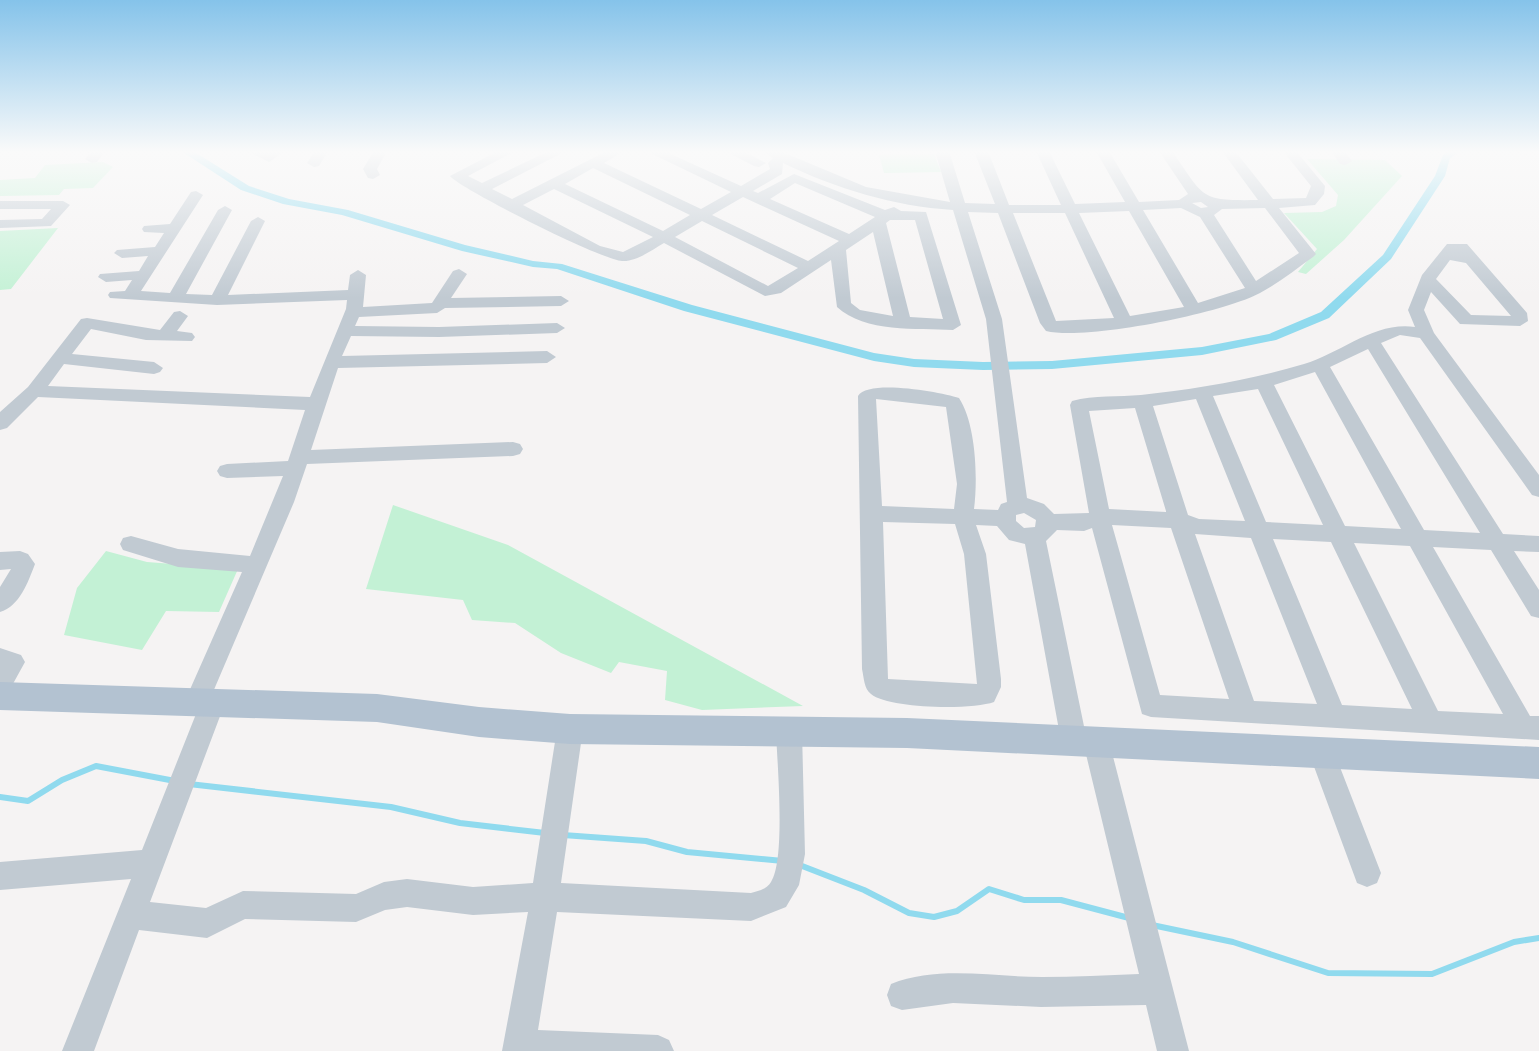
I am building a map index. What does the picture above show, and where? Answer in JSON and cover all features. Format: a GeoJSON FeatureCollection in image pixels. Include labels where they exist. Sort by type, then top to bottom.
{"type":"FeatureCollection","features":[{"type":"Feature","properties":{"kind":"main road"},"geometry":{"type":"LineString","coordinates":[[0,696],[377,708],[478,722],[570,729],[789,731],[1085,741],[1539,763]]}},
{"type":"Feature","properties":{"kind":"street"},"geometry":{"type":"LineString","coordinates":[[499,200],[595,249],[623,257],[638,252],[727,200]]}},
{"type":"Feature","properties":{"kind":"street"},"geometry":{"type":"LineString","coordinates":[[509,206],[521,200]]}},
{"type":"Feature","properties":{"kind":"street"},"geometry":{"type":"LineString","coordinates":[[587,200],[664,237],[765,291],[775,290],[909,201]]}},
{"type":"Feature","properties":{"kind":"street"},"geometry":{"type":"LineString","coordinates":[[672,200],[809,267]]}},
{"type":"Feature","properties":{"kind":"street"},"geometry":{"type":"LineString","coordinates":[[761,200],[844,244]]}},
{"type":"Feature","properties":{"kind":"street"},"geometry":{"type":"LineString","coordinates":[[841,200],[882,219],[921,215],[953,326],[903,322],[854,314],[843,304],[844,244]]}},
{"type":"Feature","properties":{"kind":"street"},"geometry":{"type":"LineString","coordinates":[[905,200],[960,207],[1132,206],[1191,201],[1192,210],[1310,202],[1312,200]]}},
{"type":"Feature","properties":{"kind":"street"},"geometry":{"type":"LineString","coordinates":[[958,200],[994,319],[1005,390],[1011,512],[1009,529],[1014,533],[1096,523],[1539,544]]}},
{"type":"Feature","properties":{"kind":"street"},"geometry":{"type":"LineString","coordinates":[[1000,200],[1049,325],[1055,327],[1124,321],[1194,310],[1254,290],[1308,255],[1266,200]]}},
{"type":"Feature","properties":{"kind":"street"},"geometry":{"type":"LineString","coordinates":[[1065,200],[1124,321]]}},
{"type":"Feature","properties":{"kind":"street"},"geometry":{"type":"LineString","coordinates":[[1129,200],[1194,310]]}},
{"type":"Feature","properties":{"kind":"street"},"geometry":{"type":"LineString","coordinates":[[165,208],[192,201],[144,275],[123,295],[436,308],[459,274]]}},
{"type":"Feature","properties":{"kind":"street"},"geometry":{"type":"LineString","coordinates":[[0,206],[58,204],[63,207],[46,223],[0,224]]}},
{"type":"Feature","properties":{"kind":"street"},"geometry":{"type":"LineString","coordinates":[[1210,209],[1254,290]]}},
{"type":"Feature","properties":{"kind":"street"},"geometry":{"type":"LineString","coordinates":[[176,298],[225,210]]}},
{"type":"Feature","properties":{"kind":"street"},"geometry":{"type":"LineString","coordinates":[[882,219],[903,322]]}},
{"type":"Feature","properties":{"kind":"street"},"geometry":{"type":"LineString","coordinates":[[217,300],[258,222]]}},
{"type":"Feature","properties":{"kind":"street"},"geometry":{"type":"LineString","coordinates":[[149,229],[175,228]]}},
{"type":"Feature","properties":{"kind":"street"},"geometry":{"type":"LineString","coordinates":[[1428,279],[1466,320],[1520,321],[1521,317],[1459,246],[1452,247],[1428,279],[1416,310],[1426,334],[1539,490]]}},
{"type":"Feature","properties":{"kind":"street"},"geometry":{"type":"LineString","coordinates":[[122,253],[159,251]]}},
{"type":"Feature","properties":{"kind":"street"},"geometry":{"type":"LineString","coordinates":[[106,277],[144,275]]}},
{"type":"Feature","properties":{"kind":"street"},"geometry":{"type":"LineString","coordinates":[[78,1051],[151,863],[204,703],[255,565],[284,502],[331,362],[355,303],[358,275]]}},
{"type":"Feature","properties":{"kind":"street"},"geometry":{"type":"LineString","coordinates":[[440,303],[561,301]]}},
{"type":"Feature","properties":{"kind":"street"},"geometry":{"type":"LineString","coordinates":[[165,336],[180,316]]}},
{"type":"Feature","properties":{"kind":"street"},"geometry":{"type":"LineString","coordinates":[[0,423],[34,391],[73,338],[87,324],[186,337]]}},
{"type":"Feature","properties":{"kind":"street"},"geometry":{"type":"LineString","coordinates":[[343,331],[439,332],[557,328]]}},
{"type":"Feature","properties":{"kind":"street"},"geometry":{"type":"LineString","coordinates":[[1426,334],[1396,331],[1320,364],[1264,382],[1142,401],[1086,403],[1078,407],[1096,523],[1151,706],[1531,727]]}},
{"type":"Feature","properties":{"kind":"street"},"geometry":{"type":"LineString","coordinates":[[1371,340],[1539,609]]}},
{"type":"Feature","properties":{"kind":"street"},"geometry":{"type":"LineString","coordinates":[[331,362],[547,357]]}},
{"type":"Feature","properties":{"kind":"street"},"geometry":{"type":"LineString","coordinates":[[60,358],[154,368]]}},
{"type":"Feature","properties":{"kind":"street"},"geometry":{"type":"LineString","coordinates":[[1320,364],[1418,538],[1531,727]]}},
{"type":"Feature","properties":{"kind":"street"},"geometry":{"type":"LineString","coordinates":[[1264,382],[1430,721]]}},
{"type":"Feature","properties":{"kind":"street"},"geometry":{"type":"LineString","coordinates":[[34,391],[317,404]]}},
{"type":"Feature","properties":{"kind":"street"},"geometry":{"type":"LineString","coordinates":[[872,392],[947,400],[955,405],[967,484],[956,509],[943,525],[950,532],[971,543],[975,554],[987,668],[987,691],[972,696],[886,691],[877,685],[874,669],[872,514],[866,398],[872,392]]}},
{"type":"Feature","properties":{"kind":"street"},"geometry":{"type":"LineString","coordinates":[[1203,393],[1334,716]]}},
{"type":"Feature","properties":{"kind":"street"},"geometry":{"type":"LineString","coordinates":[[1142,401],[1187,527],[1245,710]]}},
{"type":"Feature","properties":{"kind":"street"},"geometry":{"type":"LineString","coordinates":[[227,471],[296,463],[513,449]]}},
{"type":"Feature","properties":{"kind":"street"},"geometry":{"type":"LineString","coordinates":[[872,514],[956,509],[1011,512],[1037,509],[1085,741],[1173,1051]]}},
{"type":"Feature","properties":{"kind":"street"},"geometry":{"type":"LineString","coordinates":[[131,544],[178,558],[255,565]]}},
{"type":"Feature","properties":{"kind":"street"},"geometry":{"type":"LineString","coordinates":[[0,561],[20,560],[24,564],[17,583],[0,603]]}},
{"type":"Feature","properties":{"kind":"street"},"geometry":{"type":"LineString","coordinates":[[0,658],[14,662],[0,683]]}},
{"type":"Feature","properties":{"kind":"street"},"geometry":{"type":"LineString","coordinates":[[570,729],[545,897],[519,1048],[658,1051]]}},
{"type":"Feature","properties":{"kind":"street"},"geometry":{"type":"LineString","coordinates":[[131,915],[207,923],[243,905],[356,908],[394,894],[473,900],[545,897],[752,907],[764,904],[781,892],[790,854],[789,731]]}},
{"type":"Feature","properties":{"kind":"street"},"geometry":{"type":"LineString","coordinates":[[1322,753],[1367,873]]}},
{"type":"Feature","properties":{"kind":"street"},"geometry":{"type":"LineString","coordinates":[[0,876],[151,863]]}},
{"type":"Feature","properties":{"kind":"street"},"geometry":{"type":"LineString","coordinates":[[902,995],[953,987],[1041,992],[1157,989]]}},
{"type":"Feature","properties":{"kind":"green space"},"geometry":{"type":"Polygon","coordinates":[[[1337,200],[1380,200],[1344,240],[1306,274],[1298,272],[1317,249],[1284,213],[1322,212],[1336,206],[1337,200]]]}},
{"type":"Feature","properties":{"kind":"green space"},"geometry":{"type":"Polygon","coordinates":[[[58,228],[11,289],[0,290],[0,231],[58,228]]]}},
{"type":"Feature","properties":{"kind":"green space"},"geometry":{"type":"Polygon","coordinates":[[[393,505],[508,545],[803,706],[702,710],[665,700],[667,671],[619,662],[611,673],[561,653],[515,623],[472,620],[463,600],[366,589],[393,505]]]}},
{"type":"Feature","properties":{"kind":"green space"},"geometry":{"type":"Polygon","coordinates":[[[106,551],[147,562],[238,569],[219,612],[166,611],[142,650],[64,635],[77,588],[106,551]]]}},
{"type":"Feature","properties":{"kind":"waterway"},"geometry":{"type":"LineString","coordinates":[[281,200],[344,212],[462,248],[533,264],[558,266],[688,308],[874,357],[914,363],[983,366],[1052,365],[1202,351],[1272,337],[1325,315],[1387,257],[1424,200]]}},
{"type":"Feature","properties":{"kind":"waterway"},"geometry":{"type":"LineString","coordinates":[[0,797],[28,801],[62,780],[96,766],[175,781]]}},
{"type":"Feature","properties":{"kind":"waterway"},"geometry":{"type":"LineString","coordinates":[[189,784],[391,807],[460,823],[545,833]]}},
{"type":"Feature","properties":{"kind":"waterway"},"geometry":{"type":"LineString","coordinates":[[563,835],[646,841],[687,852],[783,861]]}},
{"type":"Feature","properties":{"kind":"waterway"},"geometry":{"type":"LineString","coordinates":[[797,864],[864,890],[909,913],[934,917],[957,911],[989,889],[1024,900],[1061,900],[1129,918]]}},
{"type":"Feature","properties":{"kind":"waterway"},"geometry":{"type":"LineString","coordinates":[[1152,925],[1233,942],[1328,973],[1432,974],[1514,942],[1539,938]]}}]}
